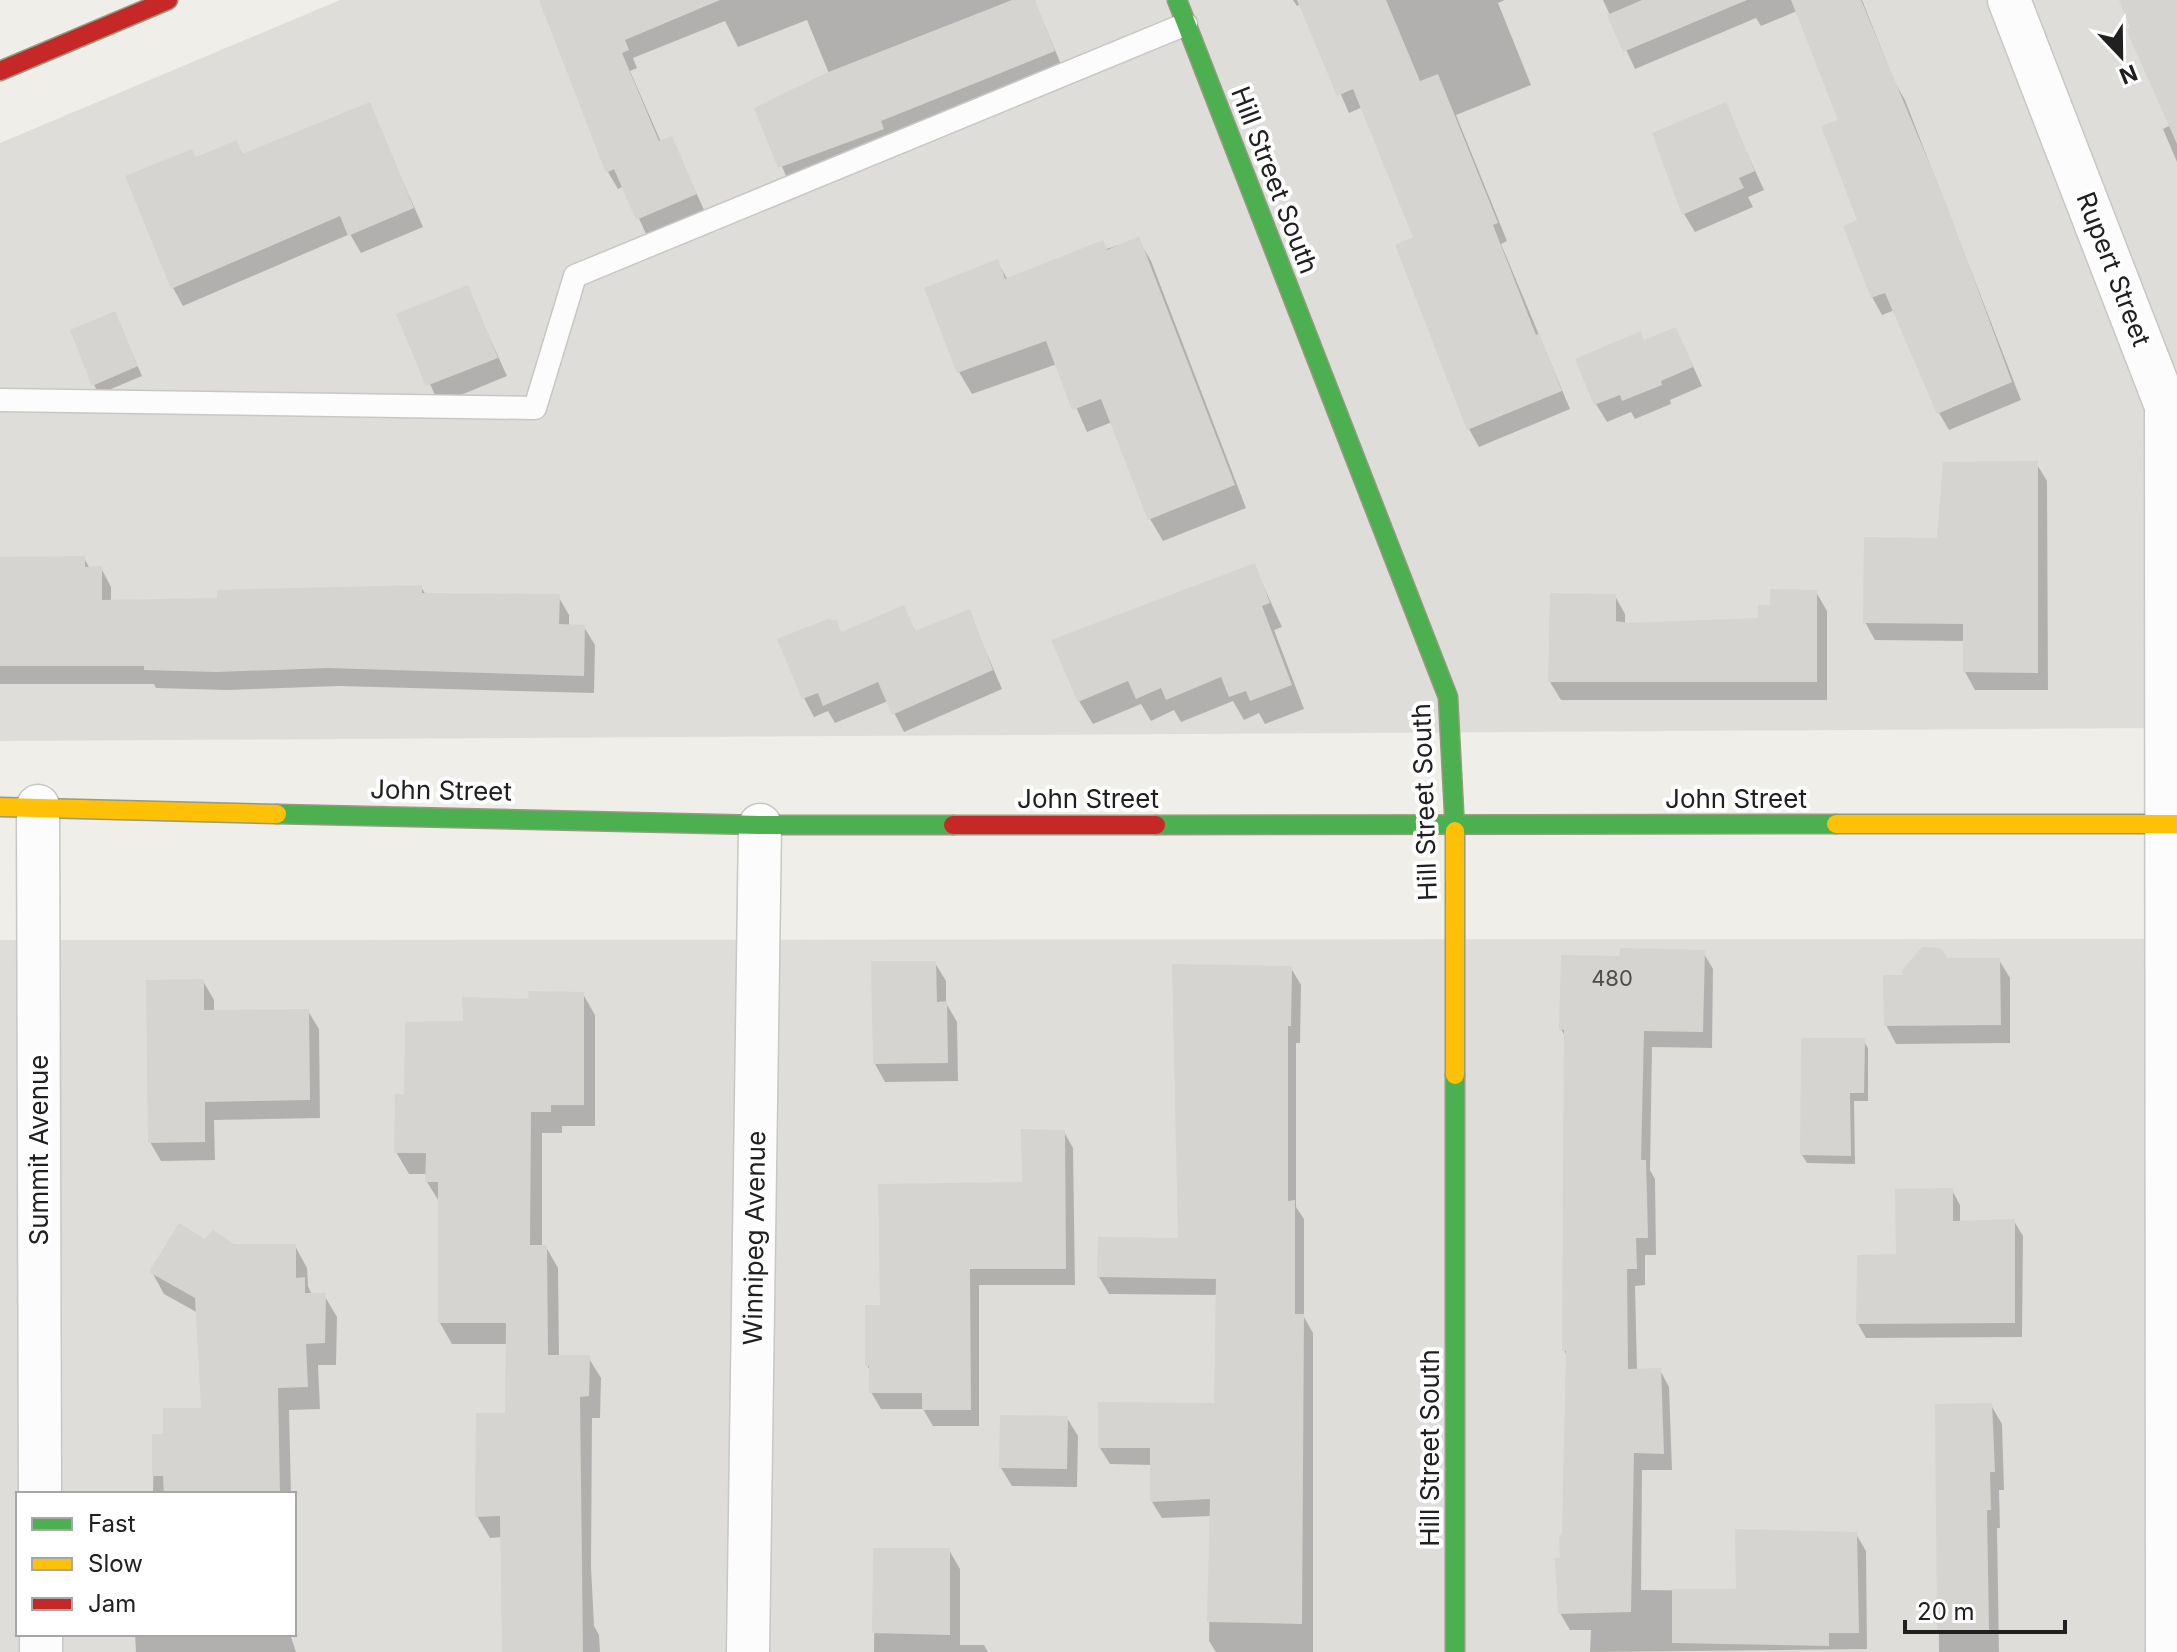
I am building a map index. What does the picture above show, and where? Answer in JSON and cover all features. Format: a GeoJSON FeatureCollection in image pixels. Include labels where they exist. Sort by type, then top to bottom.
{"type":"FeatureCollection","features":[{"type":"Feature","properties":{"kind":"street"},"geometry":{"type":"LineString","coordinates":[[0,71],[168,0]]}},
{"type":"Feature","properties":{"kind":"street","name":"Hill Street South"},"geometry":{"type":"LineString","coordinates":[[1177,0],[1448,697],[1455,824],[1455,1652]]}},
{"type":"Feature","properties":{"kind":"street","name":"Rupert Street"},"geometry":{"type":"LineString","coordinates":[[2009,0],[2166,406],[2173,824],[2167,1652]]}},
{"type":"Feature","properties":{"kind":"street","name":"John Street"},"geometry":{"type":"LineString","coordinates":[[19,806],[760,825],[2173,824]]}},
{"type":"Feature","properties":{"kind":"street","name":"Summit Avenue"},"geometry":{"type":"LineString","coordinates":[[19,806],[40,1492]]}},
{"type":"Feature","properties":{"kind":"street","name":"Winnipeg Avenue"},"geometry":{"type":"LineString","coordinates":[[748,1652],[760,825]]}},
{"type":"Feature","properties":{"kind":"lane"},"geometry":{"type":"LineString","coordinates":[[0,400],[535,408],[575,276],[1186,24]]}},
{"type":"Feature","properties":{"kind":"shaded area"},"geometry":{"type":"Polygon","coordinates":[[[340,0],[2177,0],[2177,728],[0,741],[0,143],[340,0]]]}},
{"type":"Feature","properties":{"kind":"shaded area"},"geometry":{"type":"Polygon","coordinates":[[[2177,939],[2177,1652],[0,1652],[0,940],[2177,939]]]}},
{"type":"Feature","properties":{"kind":"building"},"geometry":{"type":"Polygon","coordinates":[[[539,0],[720,0],[625,40],[629,50],[622,53],[659,141],[672,136],[697,194],[636,220],[614,169],[606,173],[539,0]]]}},
{"type":"Feature","properties":{"kind":"building"},"geometry":{"type":"Polygon","coordinates":[[[1012,0],[1035,0],[1055,51],[881,121],[884,129],[778,168],[754,108],[826,73],[1012,0]]]}},
{"type":"Feature","properties":{"kind":"building"},"geometry":{"type":"Polygon","coordinates":[[[1297,0],[1386,0],[1420,81],[1438,74],[1498,223],[1493,225],[1536,335],[1539,333],[1562,391],[1467,430],[1395,245],[1413,237],[1353,89],[1337,96],[1297,0]]]}},
{"type":"Feature","properties":{"kind":"building"},"geometry":{"type":"Polygon","coordinates":[[[1642,0],[1747,0],[1623,52],[1607,15],[1642,0]]]}},
{"type":"Feature","properties":{"kind":"building"},"geometry":{"type":"Polygon","coordinates":[[[1791,0],[1861,0],[1946,203],[2012,382],[1937,414],[1885,293],[1871,298],[1843,226],[1857,220],[1821,126],[1838,120],[1791,0]]]}},
{"type":"Feature","properties":{"kind":"building"},"geometry":{"type":"Polygon","coordinates":[[[2119,0],[2177,0],[2177,144],[2126,29],[2130,27],[2119,0]]]}},
{"type":"Feature","properties":{"kind":"building"},"geometry":{"type":"Polygon","coordinates":[[[370,102],[414,208],[348,236],[340,216],[171,289],[125,176],[192,149],[196,157],[237,140],[242,154],[370,102]]]}},
{"type":"Feature","properties":{"kind":"building"},"geometry":{"type":"Polygon","coordinates":[[[1726,102],[1755,171],[1739,178],[1744,188],[1682,215],[1652,133],[1726,102]]]}},
{"type":"Feature","properties":{"kind":"building"},"geometry":{"type":"Polygon","coordinates":[[[1139,236],[1235,485],[1148,520],[1101,399],[1072,410],[1046,341],[957,373],[924,288],[998,259],[1005,279],[1103,240],[1107,250],[1139,236]]]}},
{"type":"Feature","properties":{"kind":"building"},"geometry":{"type":"Polygon","coordinates":[[[468,285],[498,358],[426,386],[396,314],[468,285]]]}},
{"type":"Feature","properties":{"kind":"building"},"geometry":{"type":"Polygon","coordinates":[[[115,311],[138,366],[92,386],[70,330],[115,311]]]}},
{"type":"Feature","properties":{"kind":"building"},"geometry":{"type":"Polygon","coordinates":[[[1676,327],[1693,367],[1661,381],[1662,385],[1622,401],[1620,395],[1594,405],[1575,359],[1641,331],[1644,340],[1676,327]]]}},
{"type":"Feature","properties":{"kind":"building"},"geometry":{"type":"Polygon","coordinates":[[[2038,461],[2038,673],[1963,672],[1963,624],[1863,623],[1864,537],[1937,538],[1943,462],[2038,461]]]}},
{"type":"Feature","properties":{"kind":"building"},"geometry":{"type":"Polygon","coordinates":[[[85,556],[85,567],[102,566],[102,600],[217,598],[217,590],[422,585],[422,593],[560,594],[559,624],[585,625],[584,676],[328,668],[216,672],[144,670],[144,666],[0,666],[0,557],[85,556]]]}},
{"type":"Feature","properties":{"kind":"building"},"geometry":{"type":"Polygon","coordinates":[[[1255,563],[1270,603],[1262,606],[1292,685],[1250,701],[1246,691],[1229,697],[1221,677],[1166,700],[1161,688],[1136,699],[1128,681],[1078,702],[1051,640],[1255,563]]]}},
{"type":"Feature","properties":{"kind":"building"},"geometry":{"type":"Polygon","coordinates":[[[1770,589],[1817,590],[1817,682],[1548,682],[1550,593],[1616,594],[1616,621],[1628,623],[1758,618],[1758,605],[1770,605],[1770,589]]]}},
{"type":"Feature","properties":{"kind":"building"},"geometry":{"type":"Polygon","coordinates":[[[904,605],[915,631],[970,609],[993,670],[892,715],[878,682],[823,706],[818,693],[802,699],[777,639],[830,618],[832,621],[836,619],[841,632],[904,605]]]}},
{"type":"Feature","properties":{"kind":"building"},"geometry":{"type":"Polygon","coordinates":[[[1922,947],[1940,948],[1948,958],[2000,958],[2001,1025],[1884,1026],[1883,975],[1902,975],[1902,970],[1922,947]]]}},
{"type":"Feature","properties":{"kind":"building"},"geometry":{"type":"Polygon","coordinates":[[[1620,948],[1705,950],[1703,1032],[1644,1031],[1641,1160],[1646,1160],[1648,1238],[1636,1238],[1637,1269],[1627,1269],[1628,1369],[1661,1368],[1664,1454],[1634,1453],[1631,1612],[1558,1614],[1555,1558],[1560,1558],[1559,1535],[1562,1535],[1566,1351],[1562,1351],[1564,1030],[1559,1029],[1561,955],[1619,956],[1620,948]]]}},
{"type":"Feature","properties":{"kind":"building"},"geometry":{"type":"Polygon","coordinates":[[[871,961],[936,961],[937,1002],[947,1001],[948,1063],[873,1064],[871,961]]]}},
{"type":"Feature","properties":{"kind":"building"},"geometry":{"type":"Polygon","coordinates":[[[1172,964],[1292,966],[1291,1026],[1288,1026],[1288,1201],[1295,1200],[1295,1314],[1304,1314],[1302,1624],[1207,1622],[1210,1499],[1150,1502],[1150,1448],[1098,1448],[1098,1402],[1214,1403],[1216,1279],[1097,1277],[1098,1237],[1178,1238],[1172,964]]]}},
{"type":"Feature","properties":{"kind":"building"},"geometry":{"type":"Polygon","coordinates":[[[204,979],[204,1010],[309,1009],[310,1100],[205,1102],[205,1142],[148,1143],[146,980],[204,979]]]}},
{"type":"Feature","properties":{"kind":"building"},"geometry":{"type":"Polygon","coordinates":[[[528,991],[584,992],[584,1105],[551,1105],[551,1112],[531,1112],[530,1245],[547,1245],[548,1355],[590,1355],[589,1396],[580,1397],[583,1652],[502,1652],[500,1516],[475,1517],[476,1413],[505,1413],[506,1323],[438,1323],[438,1182],[425,1182],[426,1153],[394,1153],[395,1094],[404,1094],[405,1022],[463,1021],[462,997],[529,999],[528,991]]]}},
{"type":"Feature","properties":{"kind":"building"},"geometry":{"type":"Polygon","coordinates":[[[1801,1038],[1865,1038],[1864,1093],[1850,1093],[1851,1156],[1800,1155],[1801,1038]]]}},
{"type":"Feature","properties":{"kind":"building"},"geometry":{"type":"Polygon","coordinates":[[[1021,1129],[1065,1130],[1066,1269],[970,1269],[971,1410],[922,1410],[922,1393],[869,1393],[869,1366],[865,1366],[865,1305],[880,1305],[878,1184],[1022,1182],[1021,1129]]]}},
{"type":"Feature","properties":{"kind":"building"},"geometry":{"type":"Polygon","coordinates":[[[1953,1188],[1953,1221],[2015,1219],[2015,1323],[1856,1324],[1857,1255],[1896,1254],[1895,1189],[1953,1188]]]}},
{"type":"Feature","properties":{"kind":"building"},"geometry":{"type":"Polygon","coordinates":[[[179,1223],[205,1239],[213,1230],[234,1244],[296,1244],[296,1278],[305,1277],[305,1293],[326,1293],[325,1343],[306,1344],[308,1387],[278,1388],[280,1492],[164,1492],[163,1476],[152,1476],[152,1434],[163,1434],[163,1408],[201,1408],[195,1298],[149,1272],[179,1223]]]}},
{"type":"Feature","properties":{"kind":"building"},"geometry":{"type":"Polygon","coordinates":[[[1992,1403],[1995,1472],[1990,1472],[1991,1510],[1987,1510],[1989,1630],[1937,1631],[1935,1404],[1992,1403]]]}},
{"type":"Feature","properties":{"kind":"building"},"geometry":{"type":"Polygon","coordinates":[[[1000,1415],[1068,1416],[1067,1469],[999,1468],[1000,1415]]]}},
{"type":"Feature","properties":{"kind":"building"},"geometry":{"type":"Polygon","coordinates":[[[1735,1529],[1857,1532],[1859,1633],[1829,1633],[1829,1646],[1672,1643],[1672,1589],[1736,1589],[1735,1529]]]}},
{"type":"Feature","properties":{"kind":"building"},"geometry":{"type":"Polygon","coordinates":[[[873,1548],[950,1548],[950,1635],[872,1633],[873,1548]]]}},
{"type":"Feature","properties":{"kind":"traffic: fast"},"geometry":{"type":"LineString","coordinates":[[1177,0],[1448,697],[1455,831]]}},
{"type":"Feature","properties":{"kind":"traffic: fast"},"geometry":{"type":"LineString","coordinates":[[277,814],[760,825],[953,825]]}},
{"type":"Feature","properties":{"kind":"traffic: fast"},"geometry":{"type":"LineString","coordinates":[[1156,825],[1836,824]]}},
{"type":"Feature","properties":{"kind":"traffic: fast"},"geometry":{"type":"LineString","coordinates":[[1455,1075],[1455,1652]]}},
{"type":"Feature","properties":{"kind":"traffic: slow"},"geometry":{"type":"LineString","coordinates":[[0,807],[277,814]]}},
{"type":"Feature","properties":{"kind":"traffic: slow"},"geometry":{"type":"LineString","coordinates":[[1836,824],[2177,824]]}},
{"type":"Feature","properties":{"kind":"traffic: slow"},"geometry":{"type":"LineString","coordinates":[[1455,831],[1455,1075]]}},
{"type":"Feature","properties":{"kind":"traffic: jam"},"geometry":{"type":"LineString","coordinates":[[0,71],[168,0]]}},
{"type":"Feature","properties":{"kind":"traffic: jam"},"geometry":{"type":"LineString","coordinates":[[953,825],[1156,825]]}}]}
